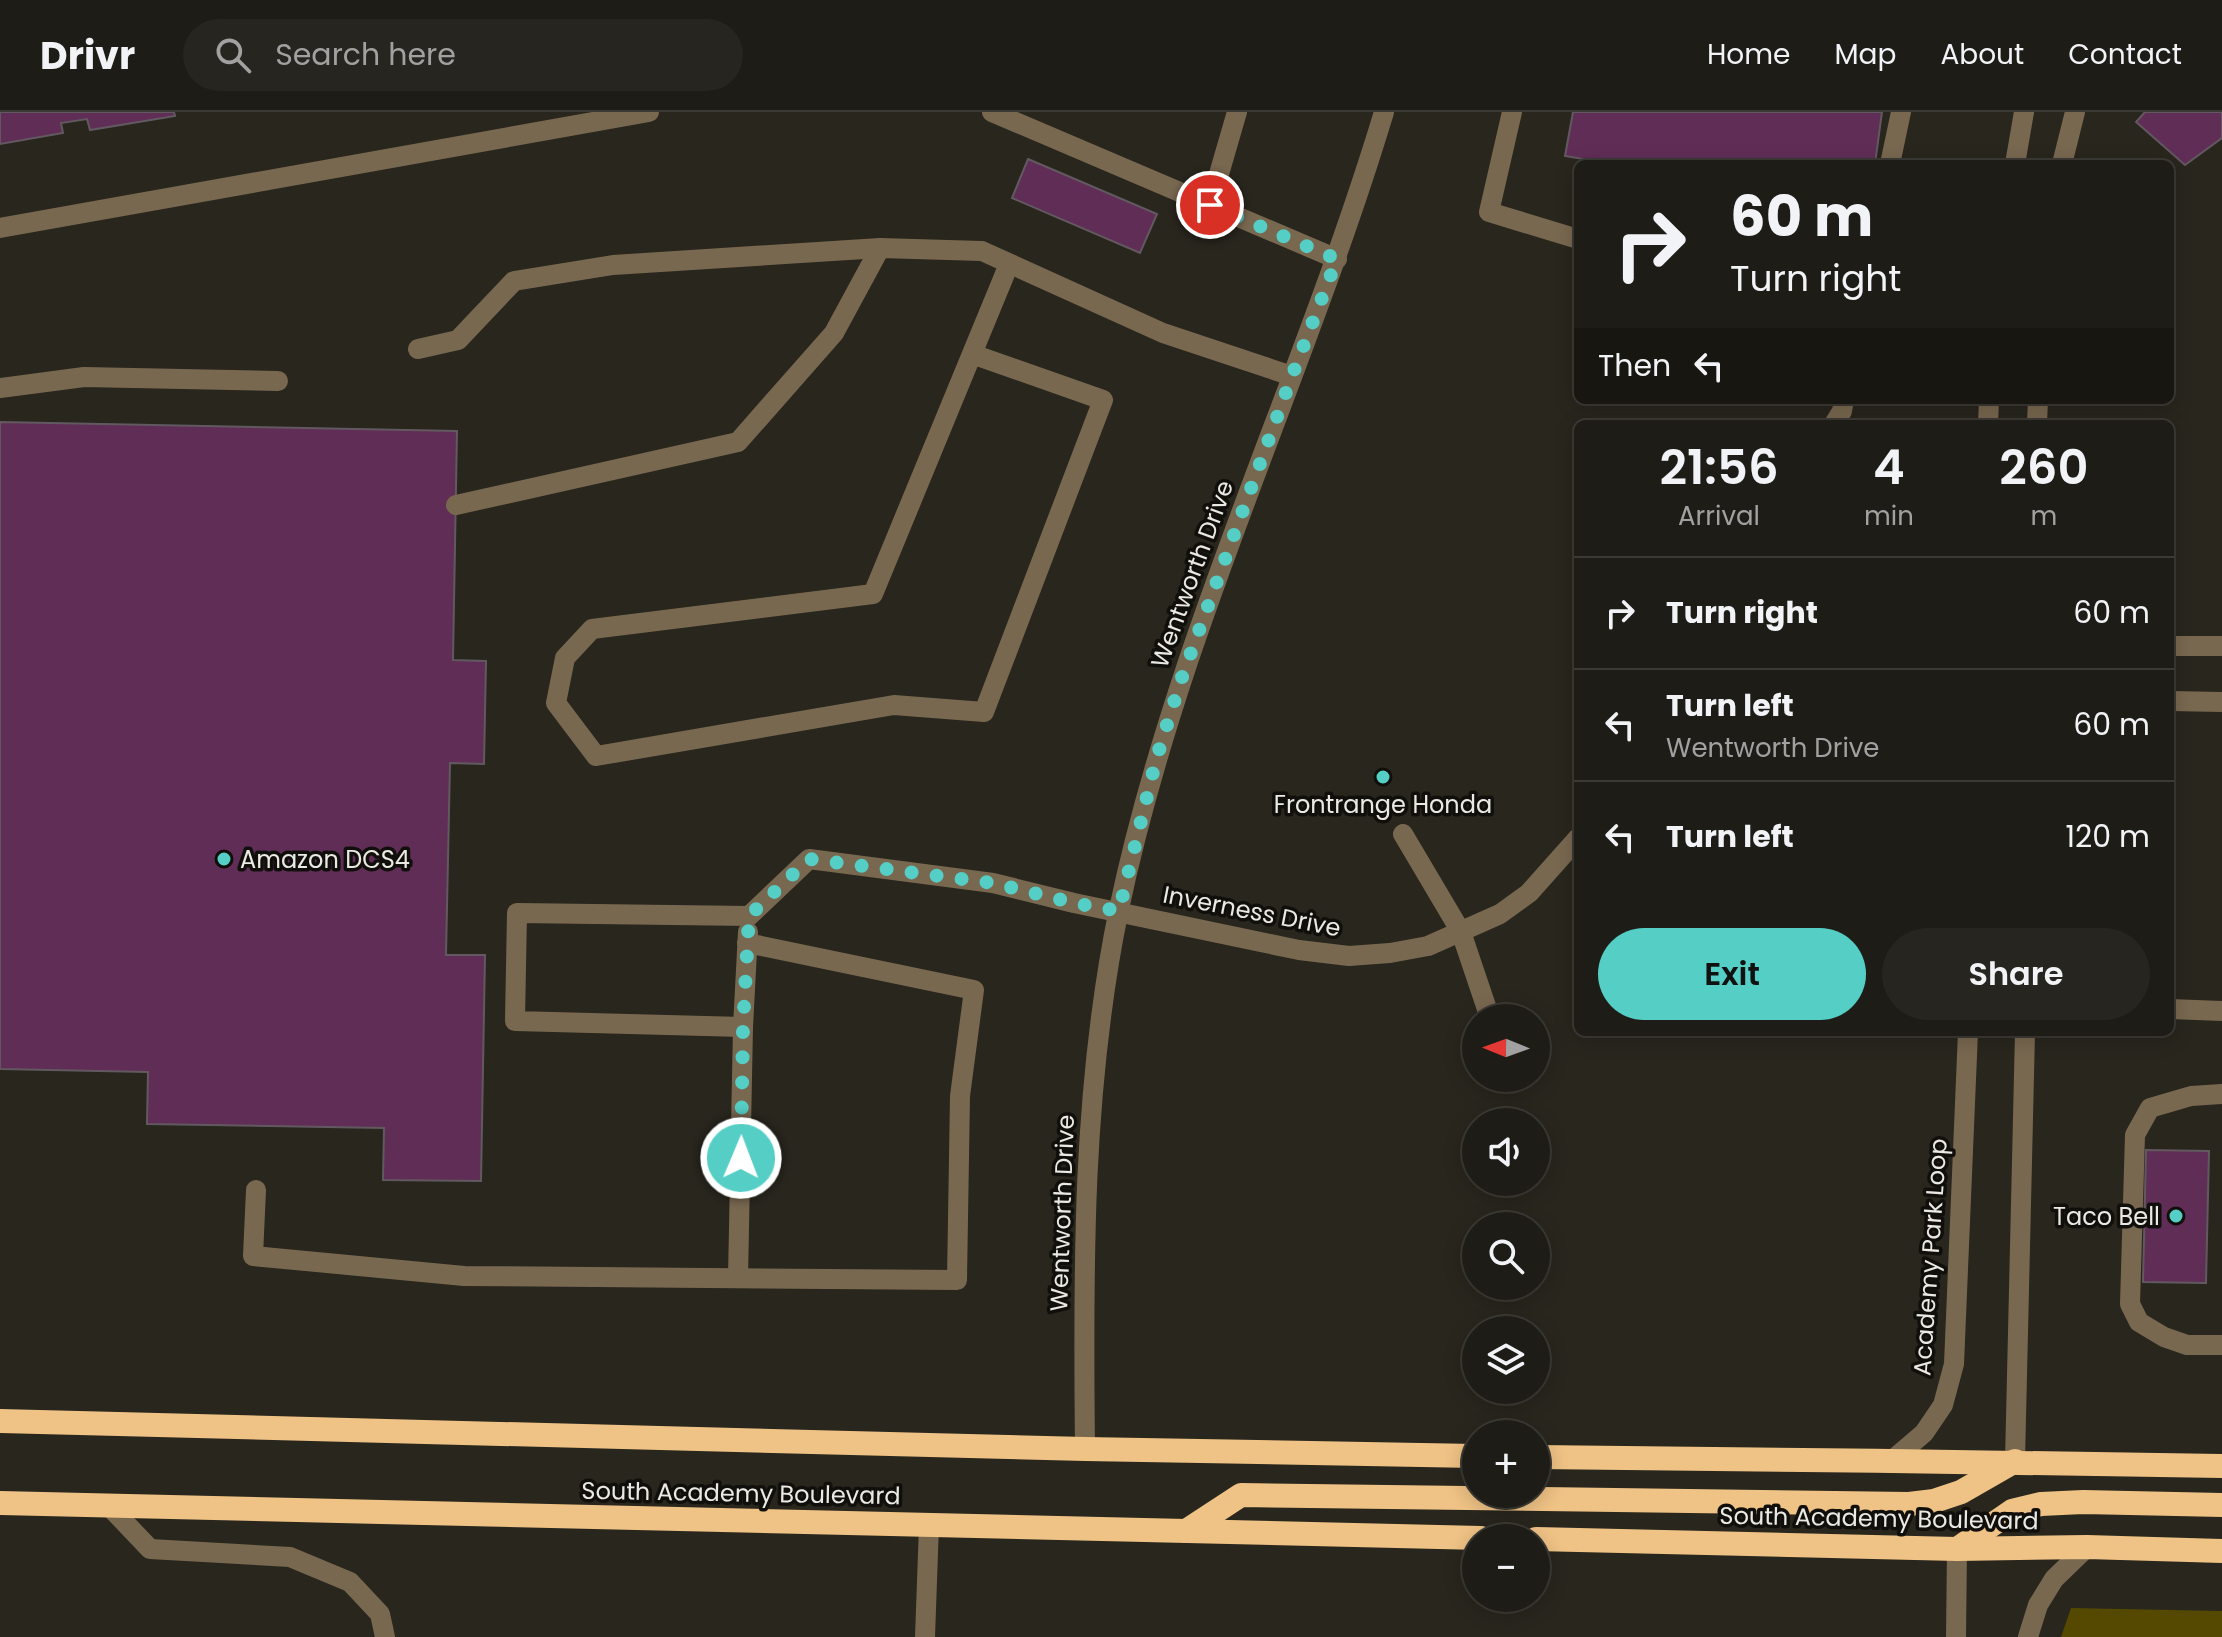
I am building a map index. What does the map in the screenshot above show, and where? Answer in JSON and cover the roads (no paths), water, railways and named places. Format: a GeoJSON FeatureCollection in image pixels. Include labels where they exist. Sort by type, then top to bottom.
{"type":"FeatureCollection","features":[{"type":"Feature","properties":{"kind":"highway"},"geometry":{"type":"LineString","coordinates":[[0,1421],[1462,1456]]}},
{"type":"Feature","properties":{"kind":"highway"},"geometry":{"type":"LineString","coordinates":[[1550,1457],[2222,1466]]}},
{"type":"Feature","properties":{"kind":"highway"},"geometry":{"type":"LineString","coordinates":[[1186,1531],[1241,1495],[1909,1504],[1934,1501],[1961,1492],[2015,1461]]}},
{"type":"Feature","properties":{"kind":"highway","name":"South Academy Boulevard"},"geometry":{"type":"LineString","coordinates":[[0,1503],[1462,1538]]}},
{"type":"Feature","properties":{"kind":"highway"},"geometry":{"type":"LineString","coordinates":[[1957,1549],[2012,1511],[2041,1504],[2222,1505]]}},
{"type":"Feature","properties":{"kind":"highway","name":"South Academy Boulevard"},"geometry":{"type":"LineString","coordinates":[[1550,1539],[1957,1549],[2087,1547],[2222,1551]]}},
{"type":"Feature","properties":{"kind":"street"},"geometry":{"type":"LineString","coordinates":[[0,228],[649,112]]}},
{"type":"Feature","properties":{"kind":"street"},"geometry":{"type":"LineString","coordinates":[[992,112],[1337,259]]}},
{"type":"Feature","properties":{"kind":"street"},"geometry":{"type":"LineString","coordinates":[[1210,205],[1237,112]]}},
{"type":"Feature","properties":{"kind":"street","name":"Wentworth Drive"},"geometry":{"type":"LineString","coordinates":[[1085,1449],[1087,1158],[1102,1006],[1119,911],[1156,760],[1181,680],[1337,259],[1384,112]]}},
{"type":"Feature","properties":{"kind":"street"},"geometry":{"type":"LineString","coordinates":[[1512,112],[1489,212],[1574,238]]}},
{"type":"Feature","properties":{"kind":"street"},"geometry":{"type":"LineString","coordinates":[[1891,160],[1901,112]]}},
{"type":"Feature","properties":{"kind":"street"},"geometry":{"type":"LineString","coordinates":[[2016,160],[2024,112]]}},
{"type":"Feature","properties":{"kind":"street"},"geometry":{"type":"LineString","coordinates":[[2063,160],[2075,112]]}},
{"type":"Feature","properties":{"kind":"street"},"geometry":{"type":"LineString","coordinates":[[456,505],[738,442],[834,333],[880,248]]}},
{"type":"Feature","properties":{"kind":"street"},"geometry":{"type":"LineString","coordinates":[[418,349],[458,340],[514,281],[613,265],[880,248],[982,251],[1163,333],[1292,376]]}},
{"type":"Feature","properties":{"kind":"street"},"geometry":{"type":"LineString","coordinates":[[972,354],[1103,400],[984,712],[894,705],[596,756],[556,703],[565,658],[592,629],[873,594],[1009,264]]}},
{"type":"Feature","properties":{"kind":"street"},"geometry":{"type":"LineString","coordinates":[[0,388],[84,377],[278,381]]}},
{"type":"Feature","properties":{"kind":"street"},"geometry":{"type":"LineString","coordinates":[[2174,646],[2222,646]]}},
{"type":"Feature","properties":{"kind":"street"},"geometry":{"type":"LineString","coordinates":[[2174,701],[2222,702]]}},
{"type":"Feature","properties":{"kind":"street"},"geometry":{"type":"LineString","coordinates":[[1403,834],[1461,932],[1485,1004]]}},
{"type":"Feature","properties":{"kind":"street","name":"Inverness Drive"},"geometry":{"type":"LineString","coordinates":[[749,916],[809,859],[993,883],[1299,950],[1349,956],[1390,953],[1428,946],[1500,914],[1529,893],[1574,842]]}},
{"type":"Feature","properties":{"kind":"street"},"geometry":{"type":"LineString","coordinates":[[738,1278],[743,1027],[749,916],[517,913],[515,1021],[743,1027]]}},
{"type":"Feature","properties":{"kind":"street"},"geometry":{"type":"LineString","coordinates":[[256,1190],[253,1256],[464,1276],[957,1280],[960,1096],[974,990],[747,943]]}},
{"type":"Feature","properties":{"kind":"street"},"geometry":{"type":"LineString","coordinates":[[2174,1009],[2222,1011]]}},
{"type":"Feature","properties":{"kind":"street","name":"Academy Park Loop"},"geometry":{"type":"LineString","coordinates":[[1890,1462],[1924,1433],[1943,1405],[1954,1364],[1968,1036]]}},
{"type":"Feature","properties":{"kind":"street"},"geometry":{"type":"LineString","coordinates":[[2015,1461],[2025,1036]]}},
{"type":"Feature","properties":{"kind":"street"},"geometry":{"type":"LineString","coordinates":[[2222,1094],[2191,1096],[2150,1108],[2135,1135],[2130,1304],[2139,1322],[2164,1337],[2187,1345],[2222,1345]]}},
{"type":"Feature","properties":{"kind":"street"},"geometry":{"type":"LineString","coordinates":[[109,1506],[150,1549],[290,1557],[350,1582],[380,1614],[385,1637]]}},
{"type":"Feature","properties":{"kind":"street"},"geometry":{"type":"LineString","coordinates":[[925,1637],[929,1525]]}},
{"type":"Feature","properties":{"kind":"street"},"geometry":{"type":"LineString","coordinates":[[2028,1637],[2038,1605],[2054,1579],[2087,1547]]}},
{"type":"Feature","properties":{"kind":"street"},"geometry":{"type":"LineString","coordinates":[[1956,1637],[1957,1549]]}},
{"type":"Feature","properties":{"kind":"place","name":"Frontrange Honda"},"geometry":{"type":"Point","coordinates":[1383,777]}},
{"type":"Feature","properties":{"kind":"place","name":"Amazon DCS4"},"geometry":{"type":"Point","coordinates":[224,859]}},
{"type":"Feature","properties":{"kind":"place","name":"Taco Bell"},"geometry":{"type":"Point","coordinates":[2176,1216]}}]}
